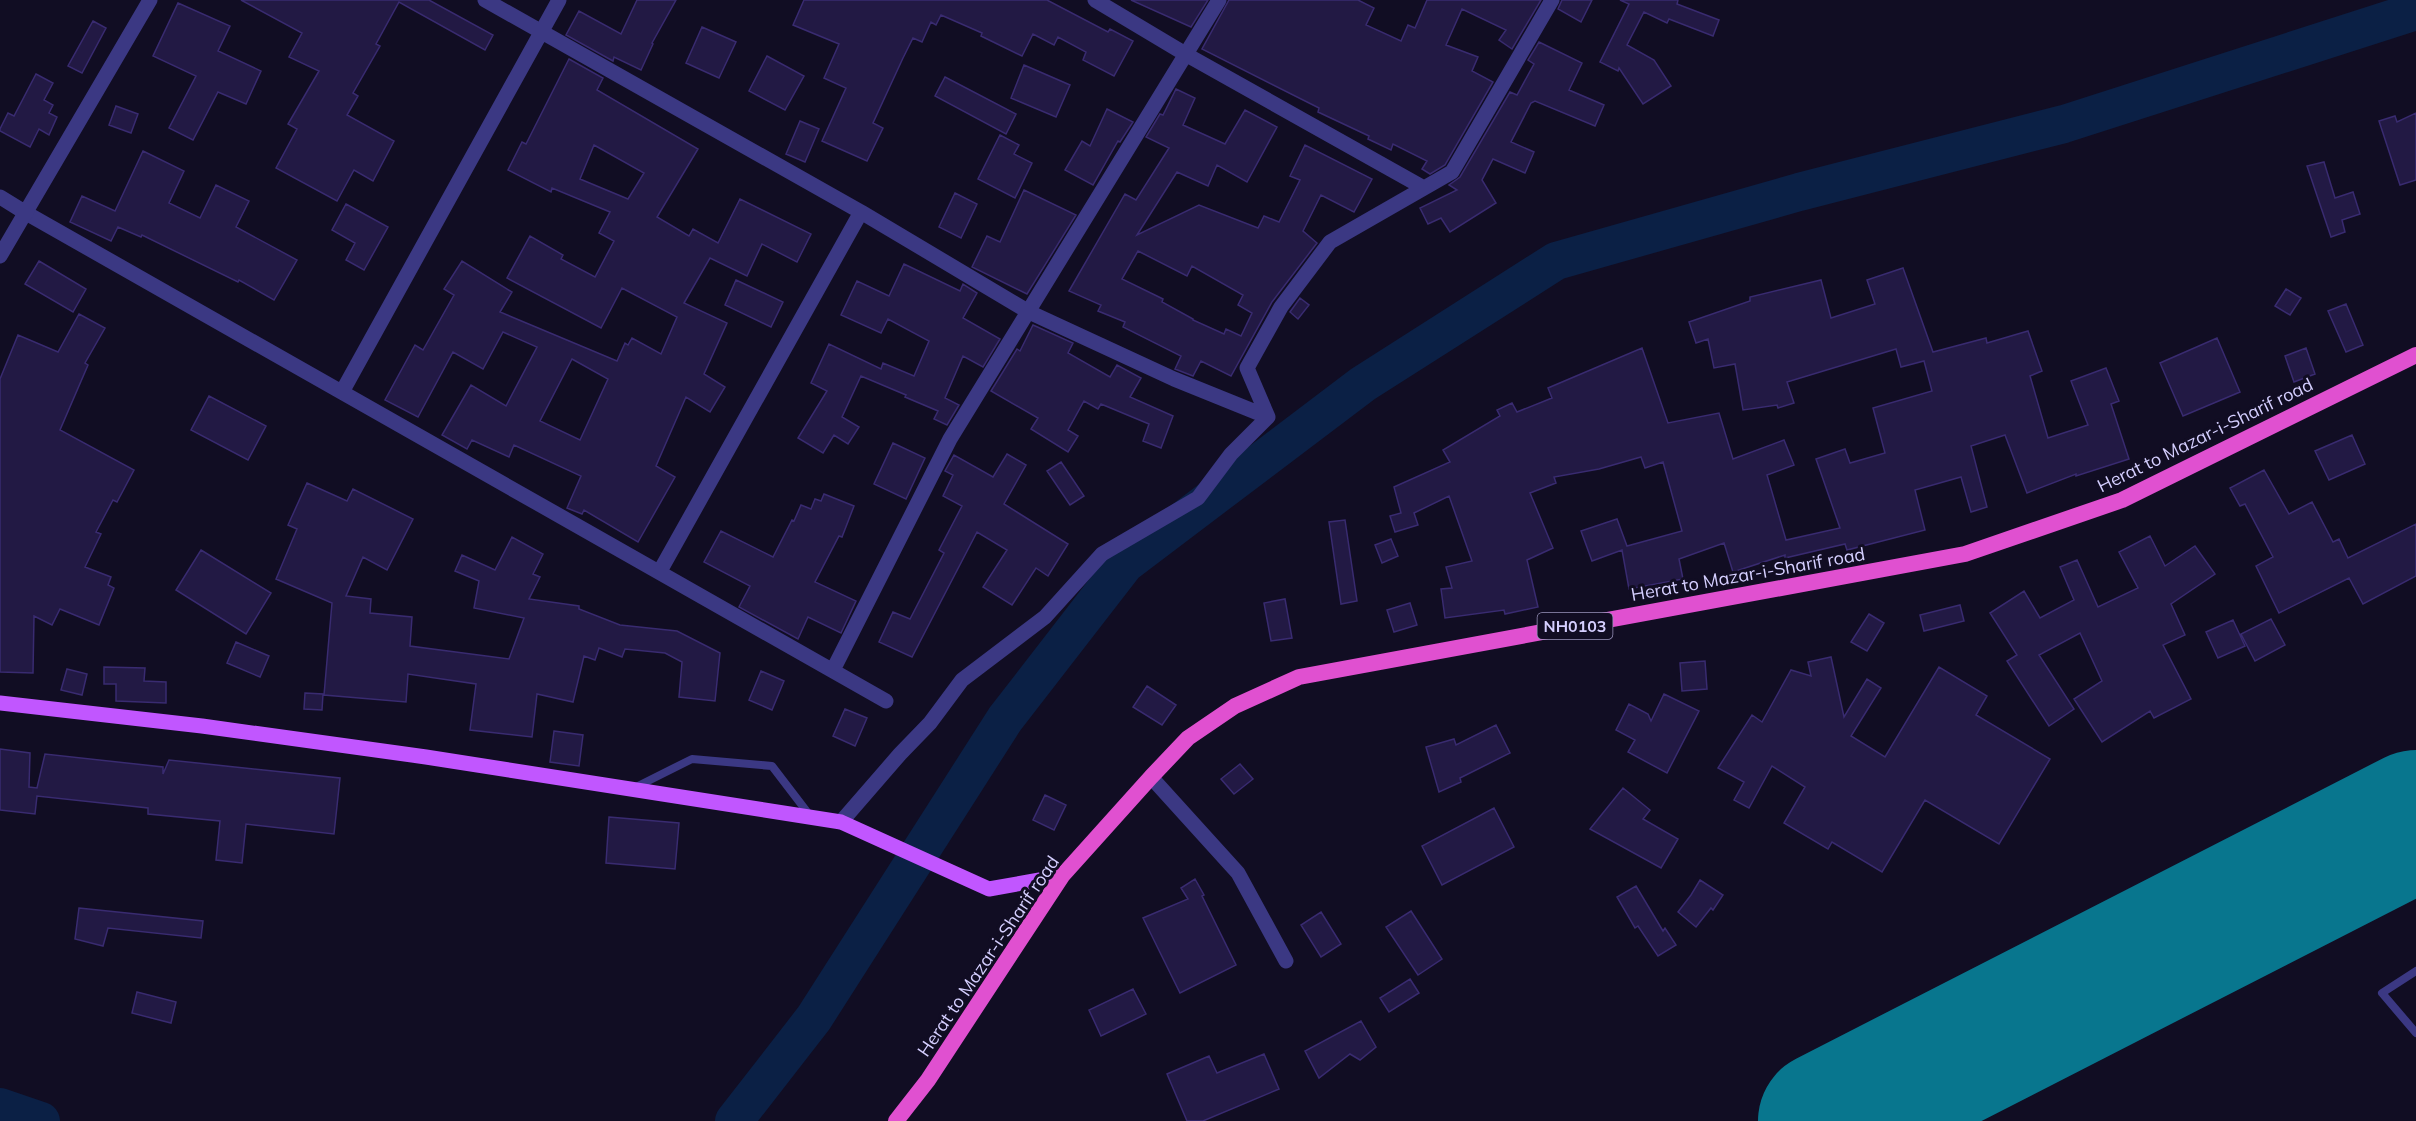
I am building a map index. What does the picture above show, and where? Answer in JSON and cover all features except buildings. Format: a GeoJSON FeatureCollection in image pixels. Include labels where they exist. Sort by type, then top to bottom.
{"type":"FeatureCollection","features":[{"type":"Feature","properties":{"kind":"highway","name":"Herat to Mazar-i-Sharif road"},"geometry":{"type":"LineString","coordinates":[[896,1121],[928,1080],[1062,876],[1188,738],[1225,712],[1299,677],[1965,554],[2122,500],[2416,356]]}},
{"type":"Feature","properties":{"kind":"main road"},"geometry":{"type":"LineString","coordinates":[[0,703],[202,726],[426,757],[841,822],[989,889],[1062,876]]}},
{"type":"Feature","properties":{"kind":"street"},"geometry":{"type":"LineString","coordinates":[[0,256],[150,0]]}},
{"type":"Feature","properties":{"kind":"street"},"geometry":{"type":"LineString","coordinates":[[485,0],[861,212],[1029,312],[1174,379],[1268,417]]}},
{"type":"Feature","properties":{"kind":"street"},"geometry":{"type":"LineString","coordinates":[[342,392],[559,0]]}},
{"type":"Feature","properties":{"kind":"street"},"geometry":{"type":"LineString","coordinates":[[1095,0],[1187,55],[1424,188]]}},
{"type":"Feature","properties":{"kind":"street"},"geometry":{"type":"LineString","coordinates":[[832,670],[951,439],[1219,0]]}},
{"type":"Feature","properties":{"kind":"street"},"geometry":{"type":"LineString","coordinates":[[1268,417],[1247,369],[1281,307],[1330,242],[1452,172],[1552,0]]}},
{"type":"Feature","properties":{"kind":"street"},"geometry":{"type":"LineString","coordinates":[[0,197],[886,701]]}},
{"type":"Feature","properties":{"kind":"street"},"geometry":{"type":"LineString","coordinates":[[660,571],[861,212]]}},
{"type":"Feature","properties":{"kind":"street"},"geometry":{"type":"LineString","coordinates":[[841,822],[930,723],[962,680],[1046,617],[1102,554],[1198,498],[1231,454],[1268,417]]}},
{"type":"Feature","properties":{"kind":"street"},"geometry":{"type":"LineString","coordinates":[[1151,777],[1238,873],[1286,961]]}},
{"type":"Feature","properties":{"kind":"lane"},"geometry":{"type":"LineString","coordinates":[[631,789],[692,759],[772,766],[811,817]]}},
{"type":"Feature","properties":{"kind":"lane"},"geometry":{"type":"LineString","coordinates":[[2416,971],[2382,993],[2416,1033]]}},
{"type":"Feature","properties":{"kind":"waterway"},"geometry":{"type":"LineString","coordinates":[[734,1121],[814,1018],[1005,719],[1125,564],[1363,384],[1556,261],[1799,192],[2064,124],[2416,11]]}},
{"type":"Feature","properties":{"kind":"waterway"},"geometry":{"type":"LineString","coordinates":[[0,1107],[41,1121]]}},
{"type":"Feature","properties":{"kind":"runway"},"geometry":{"type":"LineString","coordinates":[[1828,1121],[2416,820]]}}]}
